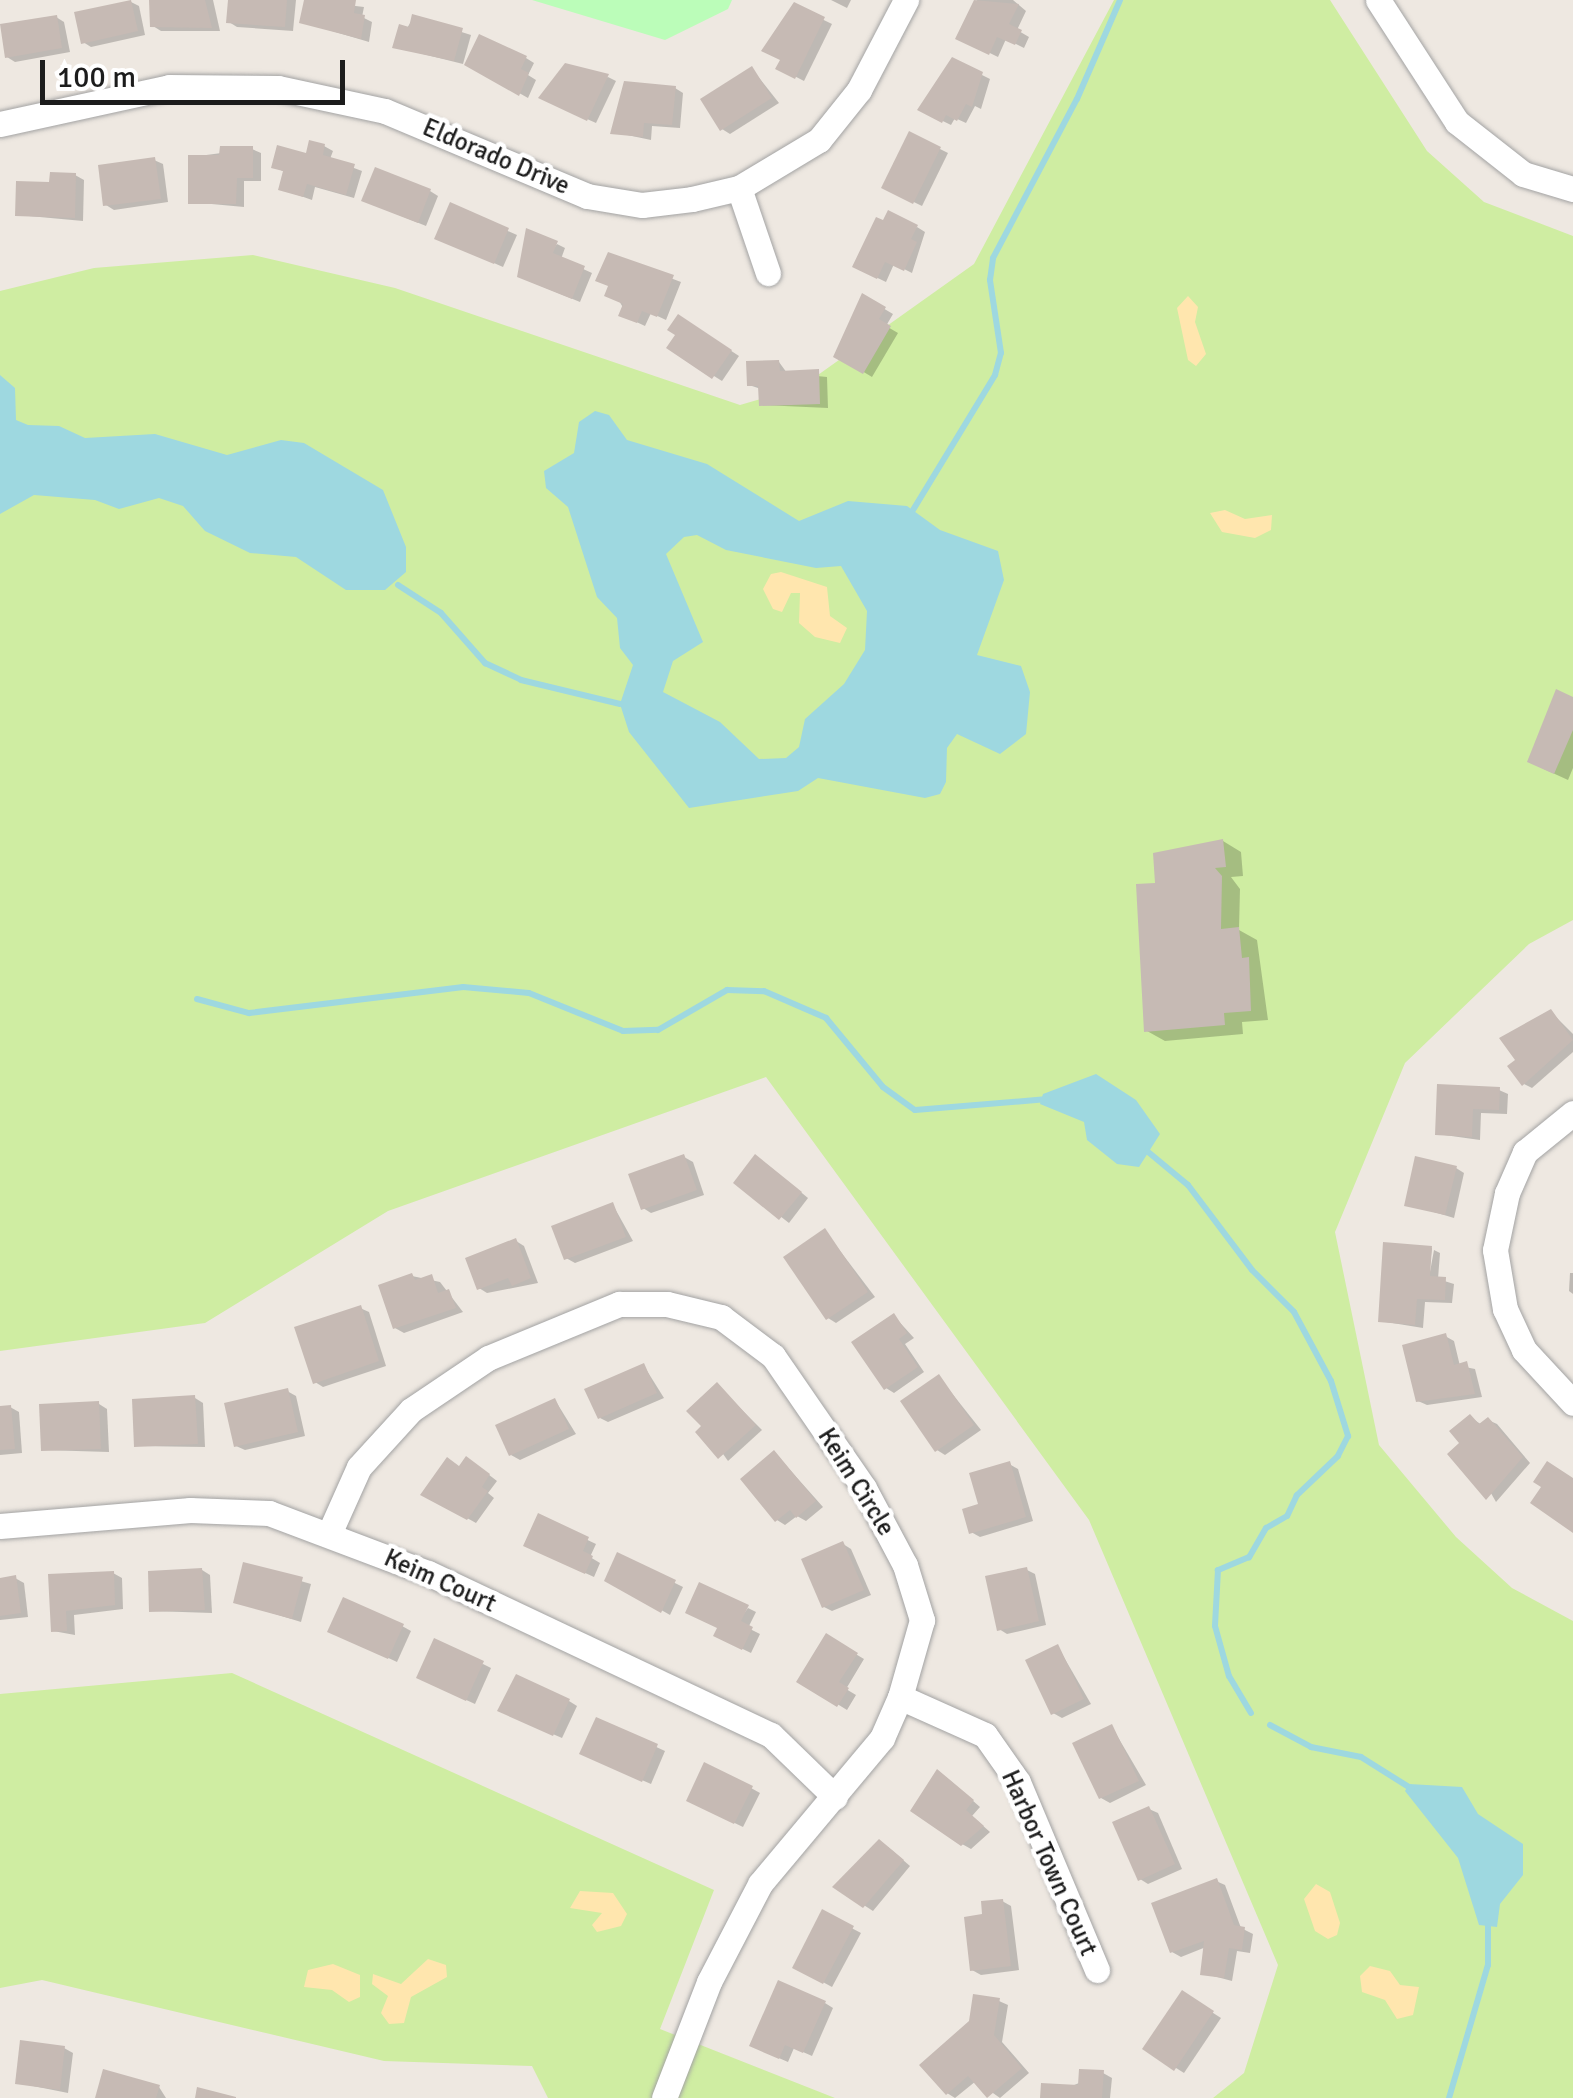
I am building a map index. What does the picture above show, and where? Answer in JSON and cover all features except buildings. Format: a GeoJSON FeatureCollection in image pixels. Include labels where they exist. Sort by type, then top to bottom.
{"type":"FeatureCollection","features":[{"type":"Feature","properties":{"kind":"street","name":"Eldorado Drive"},"geometry":{"type":"LineString","coordinates":[[0,124],[169,87],[278,88],[385,111],[588,196],[642,205],[739,188],[818,140],[859,90],[906,0]]}},
{"type":"Feature","properties":{"kind":"street"},"geometry":{"type":"LineString","coordinates":[[1378,0],[1457,122],[1523,174],[1573,189]]}},
{"type":"Feature","properties":{"kind":"street"},"geometry":{"type":"LineString","coordinates":[[739,188],[768,273]]}},
{"type":"Feature","properties":{"kind":"street"},"geometry":{"type":"LineString","coordinates":[[1573,1114],[1525,1152],[1507,1193],[1495,1250],[1505,1310],[1524,1350],[1573,1403]]}},
{"type":"Feature","properties":{"kind":"street","name":"Keim Circle"},"geometry":{"type":"LineString","coordinates":[[329,1534],[372,1452],[411,1410],[488,1358],[619,1304],[668,1304],[721,1317],[773,1356],[864,1488],[905,1565],[922,1620],[900,1697],[882,1738],[760,1884],[709,1982],[664,2098]]}},
{"type":"Feature","properties":{"kind":"street","name":"Keim Court"},"geometry":{"type":"LineString","coordinates":[[0,1526],[190,1510],[269,1513],[428,1573],[771,1735],[834,1797]]}},
{"type":"Feature","properties":{"kind":"street","name":"Harbor Town Court"},"geometry":{"type":"LineString","coordinates":[[900,1697],[985,1735],[1018,1782],[1097,1970]]}},
{"type":"Feature","properties":{"kind":"green space"},"geometry":{"type":"Polygon","coordinates":[[[532,0],[732,0],[728,9],[665,40],[532,0]]]}},
{"type":"Feature","properties":{"kind":"green space"},"geometry":{"type":"Polygon","coordinates":[[[1114,0],[1330,0],[1427,151],[1484,202],[1573,236],[1573,920],[1529,944],[1405,1063],[1335,1232],[1379,1445],[1456,1537],[1512,1588],[1573,1621],[1573,2098],[1213,2098],[1244,2073],[1278,1965],[1089,1520],[766,1077],[388,1211],[205,1323],[0,1351],[0,291],[94,268],[253,255],[395,288],[740,405],[801,387],[974,264],[1114,0]]]}},
{"type":"Feature","properties":{"kind":"green space"},"geometry":{"type":"Polygon","coordinates":[[[232,1673],[714,1890],[660,2029],[835,2098],[548,2098],[532,2066],[384,2061],[42,1980],[0,1988],[0,1694],[232,1673]]]}},
{"type":"Feature","properties":{"kind":"sand"},"geometry":{"type":"Polygon","coordinates":[[[1188,296],[1198,307],[1195,322],[1206,354],[1196,366],[1188,360],[1177,308],[1188,296]]]}},
{"type":"Feature","properties":{"kind":"sand"},"geometry":{"type":"Polygon","coordinates":[[[1225,510],[1245,519],[1272,515],[1271,530],[1255,538],[1222,532],[1210,513],[1225,510]]]}},
{"type":"Feature","properties":{"kind":"sand"},"geometry":{"type":"Polygon","coordinates":[[[781,572],[827,587],[830,616],[847,628],[840,643],[815,637],[799,623],[800,593],[791,593],[782,612],[773,609],[763,589],[771,574],[781,572]]]}},
{"type":"Feature","properties":{"kind":"sand"},"geometry":{"type":"Polygon","coordinates":[[[1316,1884],[1330,1892],[1340,1923],[1337,1935],[1328,1939],[1315,1931],[1304,1899],[1316,1884]]]}},
{"type":"Feature","properties":{"kind":"sand"},"geometry":{"type":"Polygon","coordinates":[[[580,1891],[613,1893],[627,1914],[621,1926],[597,1932],[592,1925],[602,1913],[570,1908],[580,1891]]]}},
{"type":"Feature","properties":{"kind":"sand"},"geometry":{"type":"Polygon","coordinates":[[[428,1959],[446,1965],[447,1977],[411,1997],[404,2023],[389,2024],[381,2013],[388,1996],[372,1984],[373,1974],[401,1984],[428,1959]]]}},
{"type":"Feature","properties":{"kind":"sand"},"geometry":{"type":"Polygon","coordinates":[[[333,1964],[360,1975],[360,1997],[349,2002],[332,1990],[304,1987],[308,1970],[333,1964]]]}},
{"type":"Feature","properties":{"kind":"sand"},"geometry":{"type":"Polygon","coordinates":[[[1370,1966],[1390,1971],[1400,1985],[1419,1987],[1413,2015],[1397,2019],[1385,2000],[1362,1992],[1360,1976],[1370,1966]]]}},
{"type":"Feature","properties":{"kind":"water"},"geometry":{"type":"Polygon","coordinates":[[[0,375],[15,388],[16,420],[28,425],[59,426],[85,438],[155,434],[227,455],[281,440],[304,443],[383,490],[406,547],[406,572],[385,590],[346,590],[296,557],[250,553],[205,531],[183,506],[159,498],[119,509],[95,500],[34,495],[0,514],[0,375]]]}},
{"type":"Feature","properties":{"kind":"water"},"geometry":{"type":"Polygon","coordinates":[[[595,411],[609,415],[627,440],[707,464],[799,521],[848,501],[907,506],[940,530],[998,551],[1004,580],[977,655],[1021,666],[1030,692],[1026,734],[1000,754],[957,734],[947,748],[946,782],[940,794],[925,798],[818,778],[798,791],[689,808],[629,732],[620,704],[633,665],[620,648],[617,618],[597,597],[568,507],[546,488],[544,471],[574,453],[579,422],[595,411]],[[697,535],[684,537],[666,554],[703,642],[673,661],[663,692],[720,722],[759,759],[786,758],[799,747],[805,719],[844,684],[865,650],[867,611],[841,566],[816,568],[726,550],[697,535]]]}},
{"type":"Feature","properties":{"kind":"water"},"geometry":{"type":"Polygon","coordinates":[[[1096,1074],[1136,1100],[1160,1134],[1139,1167],[1117,1164],[1087,1140],[1084,1122],[1040,1104],[1043,1094],[1096,1074]]]}},
{"type":"Feature","properties":{"kind":"water"},"geometry":{"type":"Polygon","coordinates":[[[1409,1784],[1462,1787],[1478,1814],[1523,1844],[1523,1875],[1500,1904],[1497,1927],[1479,1925],[1458,1858],[1405,1791],[1409,1784]]]}},
{"type":"Feature","properties":{"kind":"waterway"},"geometry":{"type":"LineString","coordinates":[[913,510],[995,375],[1001,353],[990,280],[993,258],[1077,99],[1120,0]]}},
{"type":"Feature","properties":{"kind":"waterway"},"geometry":{"type":"LineString","coordinates":[[398,585],[441,613],[485,663],[521,680],[620,704]]}},
{"type":"Feature","properties":{"kind":"waterway"},"geometry":{"type":"LineString","coordinates":[[197,999],[249,1013],[463,987],[529,993],[623,1031],[658,1030],[727,990],[764,991],[826,1018],[883,1087],[915,1110],[1048,1099]]}},
{"type":"Feature","properties":{"kind":"waterway"},"geometry":{"type":"LineString","coordinates":[[1147,1151],[1188,1185],[1252,1270],[1294,1312],[1331,1381],[1348,1436],[1338,1456],[1297,1495],[1287,1516],[1266,1528],[1249,1557],[1218,1570],[1215,1626],[1229,1676],[1251,1713]]}},
{"type":"Feature","properties":{"kind":"waterway"},"geometry":{"type":"LineString","coordinates":[[1270,1725],[1311,1747],[1361,1757],[1412,1789]]}},
{"type":"Feature","properties":{"kind":"waterway"},"geometry":{"type":"LineString","coordinates":[[1449,2098],[1488,1965],[1488,1922]]}}]}
